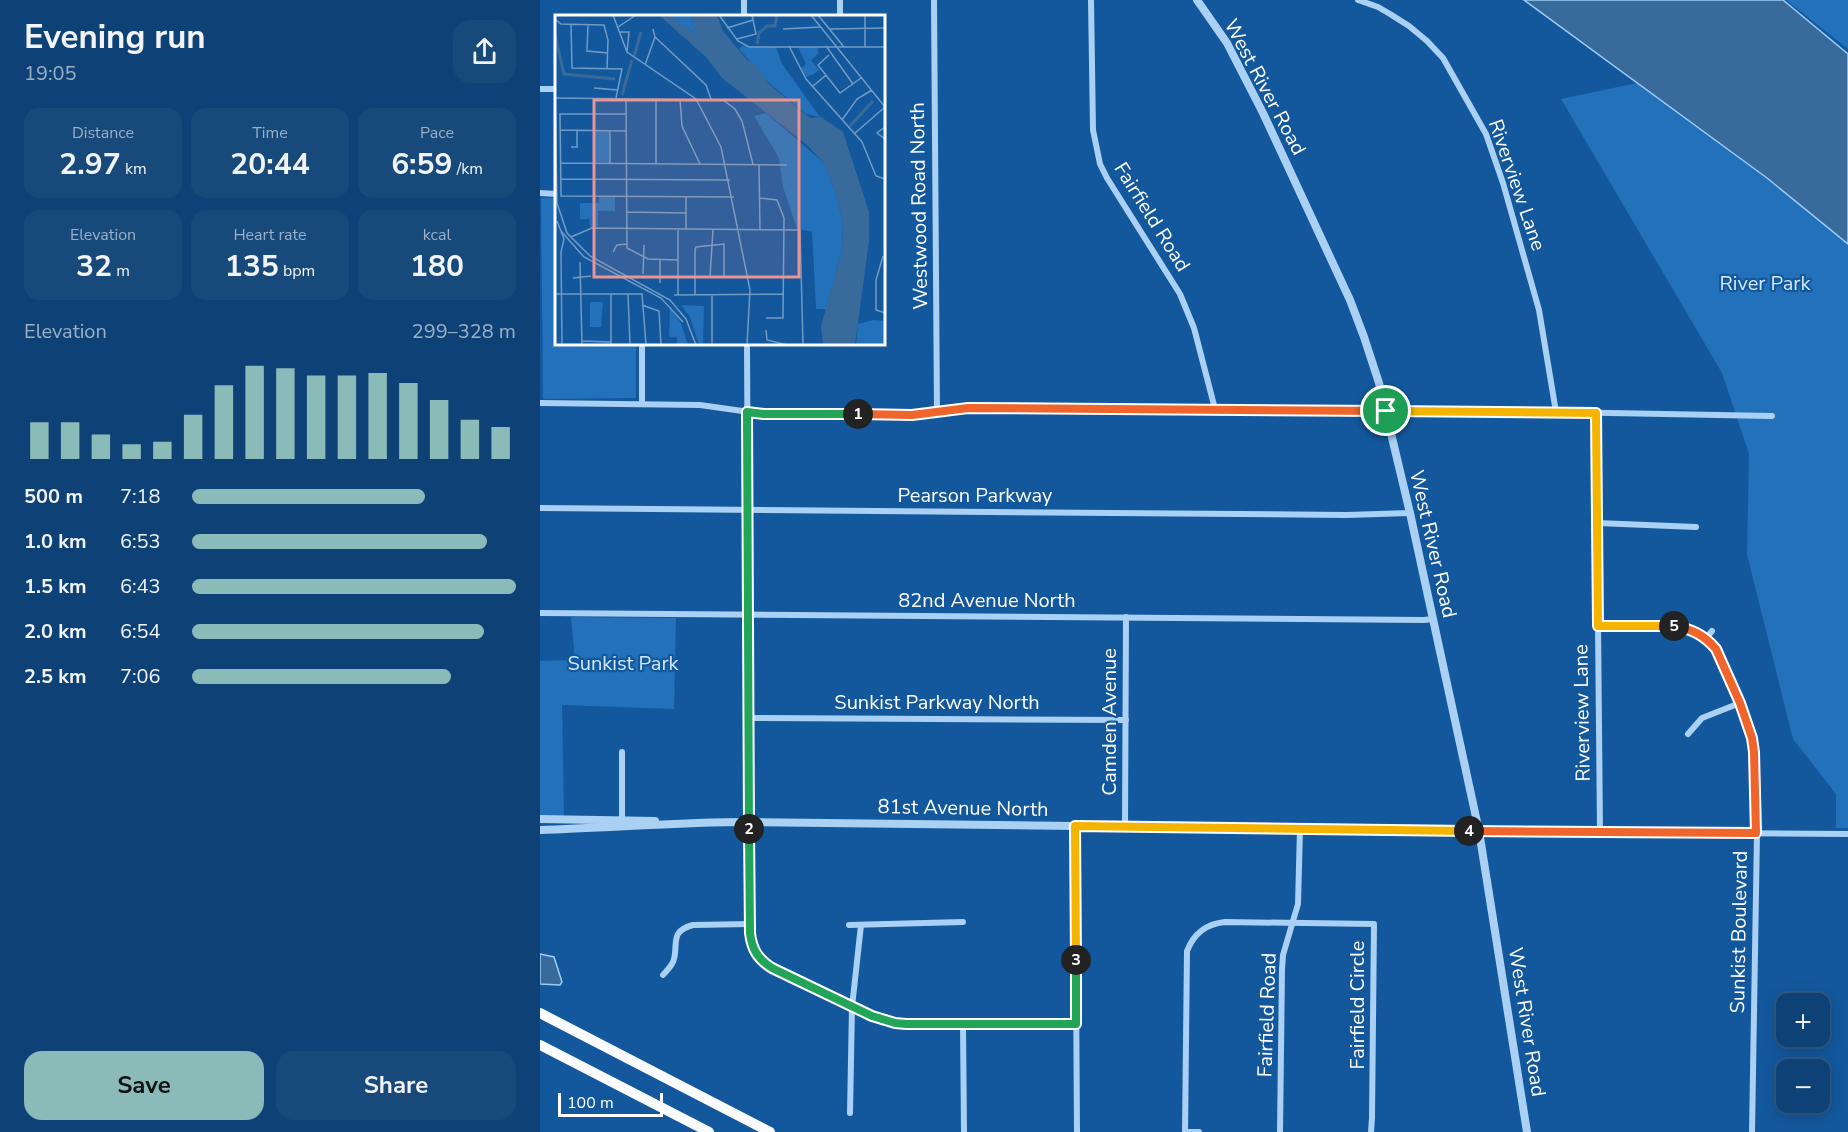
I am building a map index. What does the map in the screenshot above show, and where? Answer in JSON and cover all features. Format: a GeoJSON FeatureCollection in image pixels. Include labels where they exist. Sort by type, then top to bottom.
{"type":"FeatureCollection","features":[{"type":"Feature","properties":{"kind":"highway"},"geometry":{"type":"LineString","coordinates":[[540,1013],[770,1132]]}},
{"type":"Feature","properties":{"kind":"highway"},"geometry":{"type":"LineString","coordinates":[[540,1045],[709,1132]]}},
{"type":"Feature","properties":{"kind":"street","name":"Westwood Road North"},"geometry":{"type":"LineString","coordinates":[[934,0],[937,412]]}},
{"type":"Feature","properties":{"kind":"street","name":"Fairfield Road"},"geometry":{"type":"LineString","coordinates":[[1091,0],[1092,130],[1100,164],[1184,302],[1194,328],[1215,409]]}},
{"type":"Feature","properties":{"kind":"street","name":"West River Road"},"geometry":{"type":"LineString","coordinates":[[1197,0],[1227,43],[1252,89],[1340,278],[1370,352],[1410,513],[1479,831],[1527,1132]]}},
{"type":"Feature","properties":{"kind":"street","name":"Riverview Lane"},"geometry":{"type":"LineString","coordinates":[[1358,0],[1378,7],[1409,26],[1427,41],[1443,58],[1486,134],[1503,183],[1539,310],[1556,412]]}},
{"type":"Feature","properties":{"kind":"street"},"geometry":{"type":"LineString","coordinates":[[642,345],[642,404]]}},
{"type":"Feature","properties":{"kind":"street"},"geometry":{"type":"LineString","coordinates":[[747,345],[750,924],[752,944],[756,954],[763,963],[772,968],[872,1016],[895,1023],[1076,1024]]}},
{"type":"Feature","properties":{"kind":"street"},"geometry":{"type":"LineString","coordinates":[[540,403],[700,405],[764,414],[901,415],[968,408],[1556,412],[1772,416]]}},
{"type":"Feature","properties":{"kind":"street","name":"Riverview Lane"},"geometry":{"type":"LineString","coordinates":[[1596,413],[1600,832]]}},
{"type":"Feature","properties":{"kind":"street","name":"Pearson Parkway"},"geometry":{"type":"LineString","coordinates":[[540,508],[1347,515],[1410,513]]}},
{"type":"Feature","properties":{"kind":"street"},"geometry":{"type":"LineString","coordinates":[[1597,523],[1696,527]]}},
{"type":"Feature","properties":{"kind":"street","name":"82nd Avenue North"},"geometry":{"type":"LineString","coordinates":[[540,613],[1433,619]]}},
{"type":"Feature","properties":{"kind":"street","name":"Camden Avenue"},"geometry":{"type":"LineString","coordinates":[[1125,826],[1126,617]]}},
{"type":"Feature","properties":{"kind":"street"},"geometry":{"type":"LineString","coordinates":[[1598,626],[1673,626],[1698,632],[1706,638],[1712,631]]}},
{"type":"Feature","properties":{"kind":"street","name":"Sunkist Boulevard"},"geometry":{"type":"LineString","coordinates":[[1706,638],[1716,649],[1740,703],[1754,752],[1756,833],[1752,1132]]}},
{"type":"Feature","properties":{"kind":"street"},"geometry":{"type":"LineString","coordinates":[[1688,734],[1702,718],[1740,703]]}},
{"type":"Feature","properties":{"kind":"street","name":"Sunkist Parkway North"},"geometry":{"type":"LineString","coordinates":[[748,718],[1126,720]]}},
{"type":"Feature","properties":{"kind":"street"},"geometry":{"type":"LineString","coordinates":[[622,752],[622,823]]}},
{"type":"Feature","properties":{"kind":"street","name":"81st Avenue North"},"geometry":{"type":"LineString","coordinates":[[540,819],[622,823],[749,822],[1300,830],[1848,834]]}},
{"type":"Feature","properties":{"kind":"street","name":"81st Avenue North"},"geometry":{"type":"LineString","coordinates":[[540,830],[622,823]]}},
{"type":"Feature","properties":{"kind":"street"},"geometry":{"type":"LineString","coordinates":[[1075,826],[1077,1132]]}},
{"type":"Feature","properties":{"kind":"street","name":"Fairfield Road"},"geometry":{"type":"LineString","coordinates":[[1280,1132],[1282,969],[1283,955],[1298,904],[1300,830]]}},
{"type":"Feature","properties":{"kind":"street"},"geometry":{"type":"LineString","coordinates":[[849,925],[963,922]]}},
{"type":"Feature","properties":{"kind":"street"},"geometry":{"type":"LineString","coordinates":[[1199,1132],[1185,1132],[1187,951],[1191,941],[1197,933],[1215,923],[1293,923]]}},
{"type":"Feature","properties":{"kind":"street","name":"Fairfield Circle"},"geometry":{"type":"LineString","coordinates":[[1293,923],[1374,924],[1371,1132]]}},
{"type":"Feature","properties":{"kind":"street"},"geometry":{"type":"LineString","coordinates":[[663,975],[674,961],[676,937],[686,927],[750,924]]}},
{"type":"Feature","properties":{"kind":"street"},"geometry":{"type":"LineString","coordinates":[[850,1113],[852,1006],[861,925]]}},
{"type":"Feature","properties":{"kind":"street"},"geometry":{"type":"LineString","coordinates":[[963,1024],[964,1132]]}},
{"type":"Feature","properties":{"kind":"green space"},"geometry":{"type":"Polygon","coordinates":[[[1786,0],[1848,0],[1848,49],[1786,0]]]}},
{"type":"Feature","properties":{"kind":"green space","name":"River Park"},"geometry":{"type":"Polygon","coordinates":[[[1637,83],[1767,178],[1848,244],[1848,828],[1836,828],[1836,794],[1793,739],[1747,554],[1749,454],[1722,373],[1561,99],[1637,83]]]}},
{"type":"Feature","properties":{"kind":"green space"},"geometry":{"type":"Polygon","coordinates":[[[541,198],[555,198],[555,345],[636,345],[636,398],[543,399],[541,198]]]}},
{"type":"Feature","properties":{"kind":"green space","name":"Sunkist Park"},"geometry":{"type":"Polygon","coordinates":[[[571,617],[676,618],[674,709],[562,705],[564,817],[540,817],[540,661],[575,660],[571,617]]]}},
{"type":"Feature","properties":{"kind":"shaded area"},"geometry":{"type":"Polygon","coordinates":[[[1524,0],[1783,0],[1848,54],[1848,244],[1767,178],[1524,0]]]}},
{"type":"Feature","properties":{"kind":"shaded area"},"geometry":{"type":"Polygon","coordinates":[[[540,954],[554,957],[562,982],[560,985],[540,984],[540,954]]]}},
{"type":"Feature","properties":{"kind":"route"},"geometry":{"type":"LineString","coordinates":[[968,408],[1386,411],[1596,413],[1598,626],[1686,628],[1708,639],[1716,649],[1740,703],[1752,738],[1756,833],[1075,826],[1076,1024],[895,1023],[872,1016],[763,963],[756,954],[750,933],[747,412],[912,415],[968,408]]}}]}
